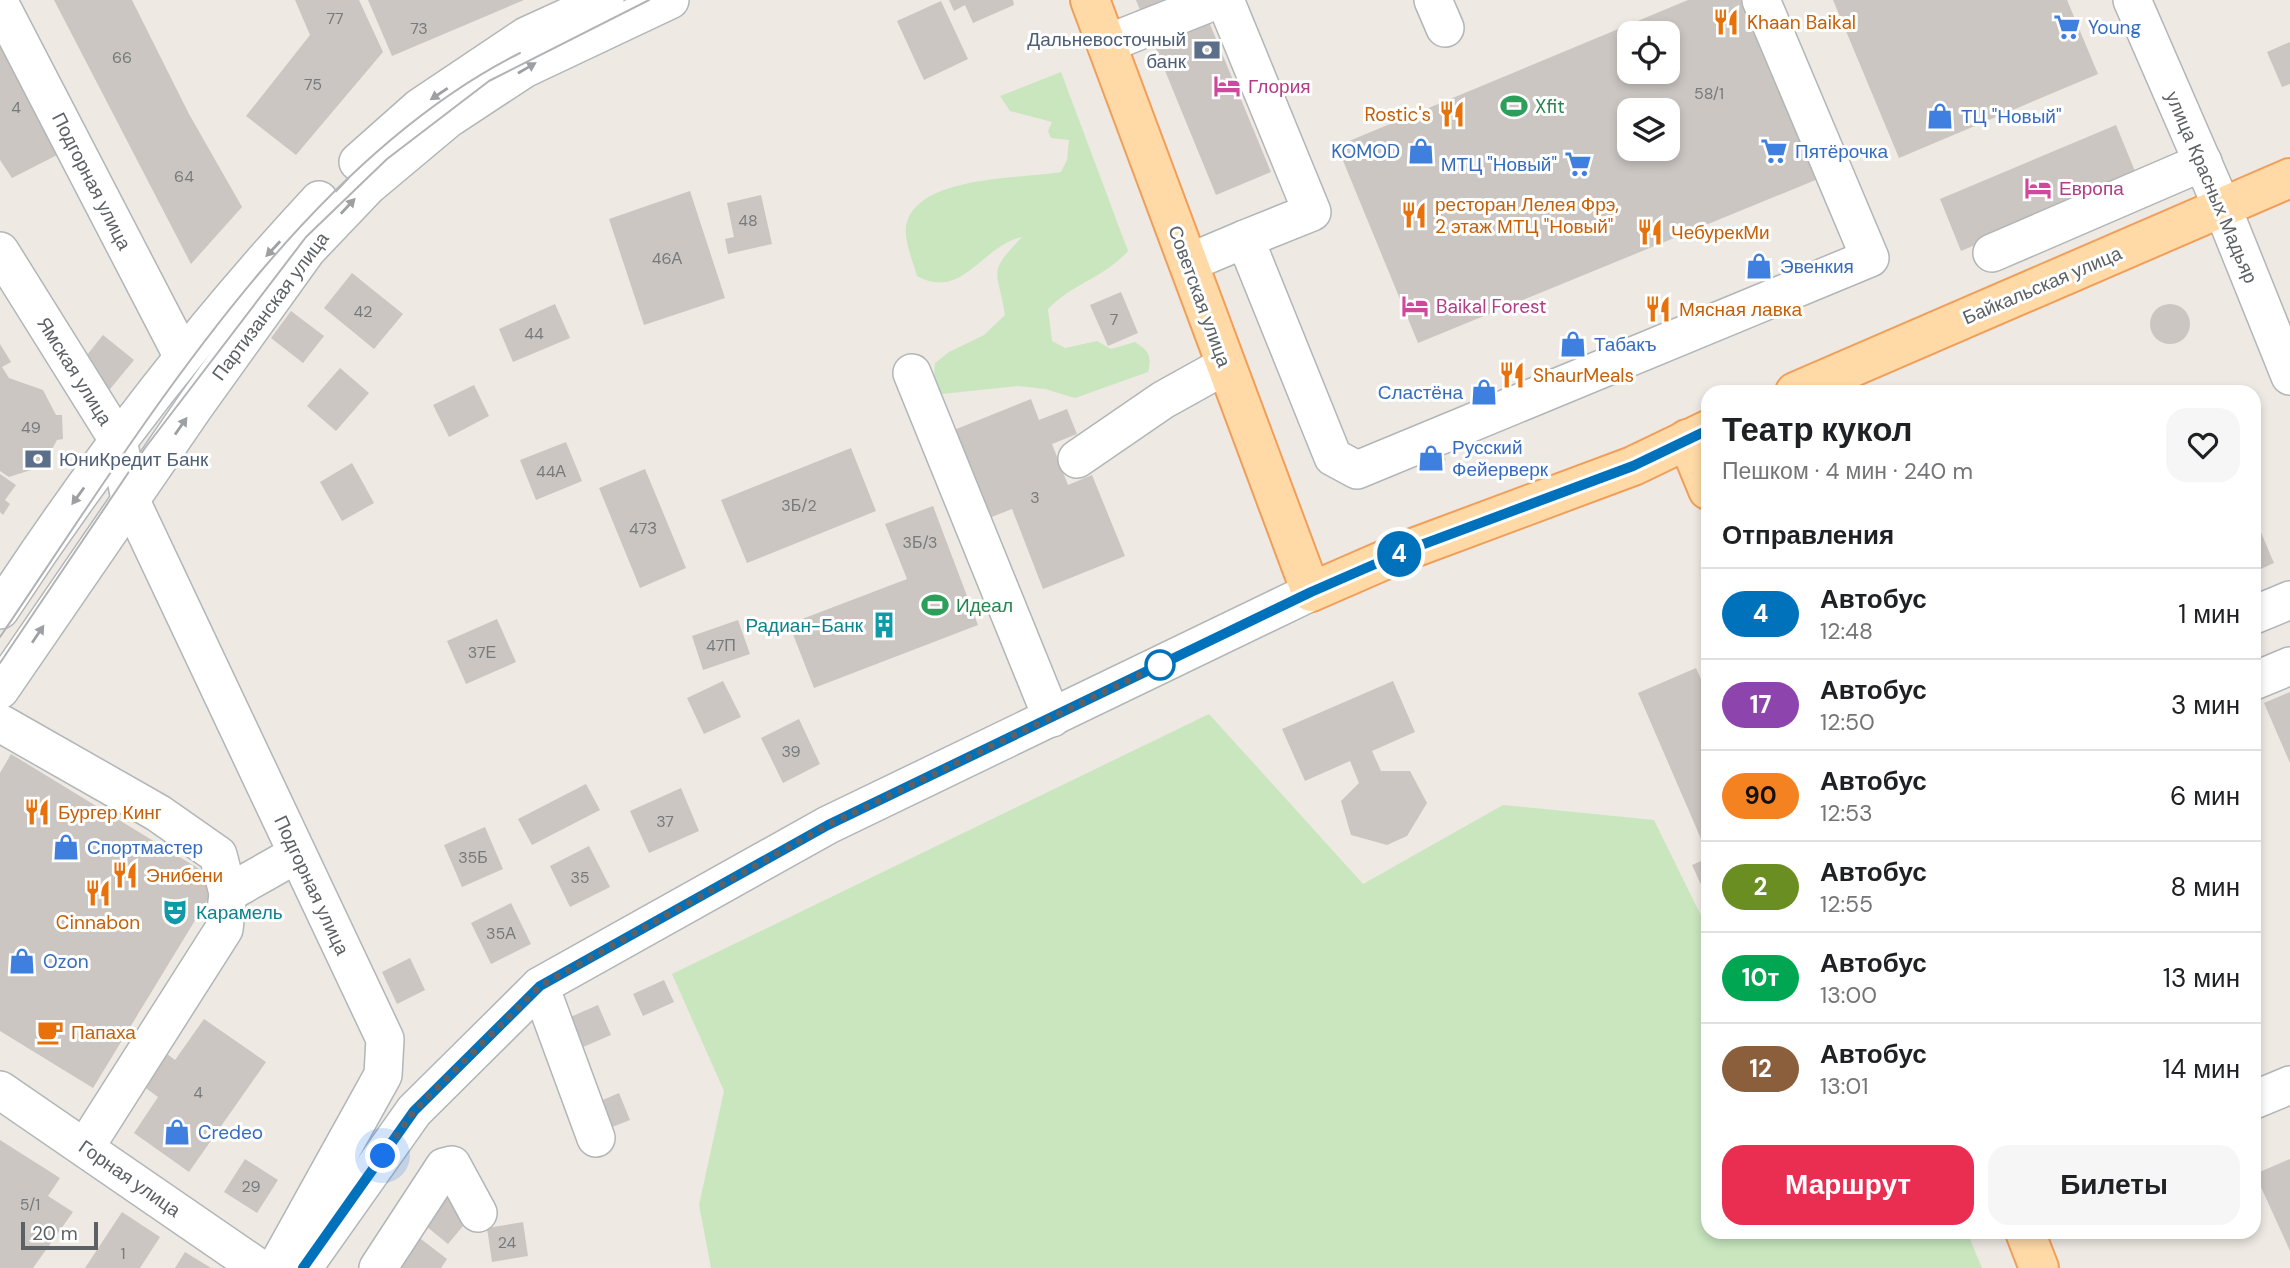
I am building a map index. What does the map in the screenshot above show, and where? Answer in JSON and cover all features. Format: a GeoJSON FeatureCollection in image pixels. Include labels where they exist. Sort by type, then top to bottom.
{"type":"FeatureCollection","features":[{"type":"Feature","properties":{"kind":"main road","name":"Советская улица"},"geometry":{"type":"LineString","coordinates":[[1090,0],[1311,592]]}},
{"type":"Feature","properties":{"kind":"main road","name":"Байкальская улица"},"geometry":{"type":"LineString","coordinates":[[1811,385],[2290,178]]}},
{"type":"Feature","properties":{"kind":"main road"},"geometry":{"type":"LineString","coordinates":[[1311,592],[1405,551],[1633,466],[1698,434]]}},
{"type":"Feature","properties":{"kind":"main road"},"geometry":{"type":"LineString","coordinates":[[2028,1239],[2039,1268]]}},
{"type":"Feature","properties":{"kind":"street","name":"Партизанская улица"},"geometry":{"type":"LineString","coordinates":[[0,610],[118,440],[239,286],[332,186],[420,107],[526,36],[605,0]]}},
{"type":"Feature","properties":{"kind":"street","name":"Партизанская улица"},"geometry":{"type":"LineString","coordinates":[[0,690],[130,499],[307,250],[368,186],[447,119],[524,69],[670,0]]}},
{"type":"Feature","properties":{"kind":"street"},"geometry":{"type":"LineString","coordinates":[[1106,44],[1217,0]]}},
{"type":"Feature","properties":{"kind":"street"},"geometry":{"type":"LineString","coordinates":[[1188,263],[1312,212],[1225,0]]}},
{"type":"Feature","properties":{"kind":"street"},"geometry":{"type":"LineString","coordinates":[[1245,239],[1332,457],[1357,470],[1870,258],[1761,0]]}},
{"type":"Feature","properties":{"kind":"street","name":"улица Красных Мадьяр"},"geometry":{"type":"LineString","coordinates":[[2132,0],[2222,207],[2290,376]]}},
{"type":"Feature","properties":{"kind":"street","name":"Подгорная улица"},"geometry":{"type":"LineString","coordinates":[[0,4],[183,357]]}},
{"type":"Feature","properties":{"kind":"street"},"geometry":{"type":"LineString","coordinates":[[1992,253],[2203,162]]}},
{"type":"Feature","properties":{"kind":"street","name":"Ямская улица"},"geometry":{"type":"LineString","coordinates":[[0,251],[118,440],[130,499]]}},
{"type":"Feature","properties":{"kind":"street"},"geometry":{"type":"LineString","coordinates":[[1077,458],[1163,400],[1226,365]]}},
{"type":"Feature","properties":{"kind":"street"},"geometry":{"type":"LineString","coordinates":[[912,373],[1052,718]]}},
{"type":"Feature","properties":{"kind":"street","name":"Подгорная улица"},"geometry":{"type":"LineString","coordinates":[[130,499],[385,1039],[383,1075],[276,1268]]}},
{"type":"Feature","properties":{"kind":"street"},"geometry":{"type":"LineString","coordinates":[[303,1268],[414,1111],[540,986],[828,825],[1311,592]]}},
{"type":"Feature","properties":{"kind":"street"},"geometry":{"type":"LineString","coordinates":[[2261,612],[2290,600]]}},
{"type":"Feature","properties":{"kind":"street"},"geometry":{"type":"LineString","coordinates":[[2261,678],[2290,666]]}},
{"type":"Feature","properties":{"kind":"street"},"geometry":{"type":"LineString","coordinates":[[0,723],[158,813],[218,855],[228,893],[224,929],[86,1146]]}},
{"type":"Feature","properties":{"kind":"street"},"geometry":{"type":"LineString","coordinates":[[228,893],[297,854]]}},
{"type":"Feature","properties":{"kind":"street"},"geometry":{"type":"LineString","coordinates":[[540,986],[596,1138]]}},
{"type":"Feature","properties":{"kind":"street"},"geometry":{"type":"LineString","coordinates":[[2261,1097],[2290,1085]]}},
{"type":"Feature","properties":{"kind":"street","name":"Горная улица"},"geometry":{"type":"LineString","coordinates":[[0,1090],[86,1146],[259,1268]]}},
{"type":"Feature","properties":{"kind":"street"},"geometry":{"type":"LineString","coordinates":[[378,1268],[444,1167],[452,1165],[478,1213]]}},
{"type":"Feature","properties":{"kind":"green space"},"geometry":{"type":"Polygon","coordinates":[[[1061,72],[1128,251],[1109,268],[1068,293],[1048,309],[1052,341],[1065,348],[1097,341],[1111,349],[1135,342],[1148,354],[1148,372],[1075,398],[1045,389],[1018,386],[942,394],[934,379],[935,363],[949,352],[984,335],[1005,315],[997,273],[1003,258],[1022,237],[995,250],[960,277],[947,282],[933,282],[917,276],[907,242],[907,222],[916,207],[932,195],[952,187],[1061,172],[1067,160],[1069,140],[1051,138],[1048,131],[1052,122],[1010,111],[1000,96],[1061,72]]]}},
{"type":"Feature","properties":{"kind":"green space"},"geometry":{"type":"Polygon","coordinates":[[[1209,714],[1363,884],[1503,805],[1654,820],[1701,916],[1701,1239],[1970,1239],[1982,1268],[711,1268],[699,1205],[724,1091],[672,974],[1209,714]]]}},
{"type":"Feature","properties":{"kind":"building"},"geometry":{"type":"Polygon","coordinates":[[[54,0],[132,0],[189,114],[242,207],[191,264],[54,0]]]}},
{"type":"Feature","properties":{"kind":"building"},"geometry":{"type":"Polygon","coordinates":[[[295,0],[359,0],[383,52],[296,155],[246,116],[310,35],[295,0]]]}},
{"type":"Feature","properties":{"kind":"building"},"geometry":{"type":"Polygon","coordinates":[[[368,0],[524,0],[392,56],[368,0]]]}},
{"type":"Feature","properties":{"kind":"building"},"geometry":{"type":"Polygon","coordinates":[[[949,0],[1013,0],[1014,5],[973,23],[965,5],[954,11],[949,0]]]}},
{"type":"Feature","properties":{"kind":"building"},"geometry":{"type":"Polygon","coordinates":[[[1136,0],[1163,0],[1140,10],[1136,0]]]}},
{"type":"Feature","properties":{"kind":"building","name":"МТЦ \"Новый\""},"geometry":{"type":"Polygon","coordinates":[[[1688,0],[1744,0],[1818,179],[1418,343],[1337,146],[1617,30],[1617,84],[1680,84],[1680,21],[1638,21],[1688,0]]]}},
{"type":"Feature","properties":{"kind":"building","name":"ТЦ \"Новый\""},"geometry":{"type":"Polygon","coordinates":[[[1833,0],[2067,0],[2098,74],[1899,158],[1833,0]]]}},
{"type":"Feature","properties":{"kind":"building"},"geometry":{"type":"Polygon","coordinates":[[[941,1],[968,59],[924,80],[897,21],[941,1]]]}},
{"type":"Feature","properties":{"kind":"building"},"geometry":{"type":"Polygon","coordinates":[[[1207,17],[1271,172],[1216,195],[1152,39],[1207,17]]]}},
{"type":"Feature","properties":{"kind":"building"},"geometry":{"type":"Polygon","coordinates":[[[0,41],[30,88],[24,91],[63,152],[12,178],[0,160],[0,41]]]}},
{"type":"Feature","properties":{"kind":"building"},"geometry":{"type":"Polygon","coordinates":[[[2290,42],[2290,84],[2282,87],[2267,52],[2290,42]]]}},
{"type":"Feature","properties":{"kind":"building","name":"Европа"},"geometry":{"type":"Polygon","coordinates":[[[2116,125],[2137,176],[1961,251],[1940,199],[2116,125]]]}},
{"type":"Feature","properties":{"kind":"building"},"geometry":{"type":"Polygon","coordinates":[[[690,191],[725,298],[644,325],[609,219],[690,191]]]}},
{"type":"Feature","properties":{"kind":"building"},"geometry":{"type":"Polygon","coordinates":[[[761,195],[772,244],[728,254],[725,239],[734,237],[727,203],[761,195]]]}},
{"type":"Feature","properties":{"kind":"building"},"geometry":{"type":"Polygon","coordinates":[[[352,273],[403,314],[374,349],[324,308],[352,273]]]}},
{"type":"Feature","properties":{"kind":"building"},"geometry":{"type":"Polygon","coordinates":[[[1121,292],[1138,333],[1108,346],[1090,305],[1121,292]]]}},
{"type":"Feature","properties":{"kind":"building"},"geometry":{"type":"Polygon","coordinates":[[[555,304],[570,338],[513,362],[499,329],[555,304]]]}},
{"type":"Feature","properties":{"kind":"building"},"geometry":{"type":"Polygon","coordinates":[[[2170,304],[2184,310],[2190,324],[2184,338],[2170,344],[2156,338],[2150,324],[2156,310],[2170,304]]]}},
{"type":"Feature","properties":{"kind":"building"},"geometry":{"type":"Polygon","coordinates":[[[291,311],[324,336],[303,363],[271,338],[291,311]]]}},
{"type":"Feature","properties":{"kind":"building"},"geometry":{"type":"Polygon","coordinates":[[[103,335],[134,360],[106,394],[75,370],[103,335]]]}},
{"type":"Feature","properties":{"kind":"building"},"geometry":{"type":"Polygon","coordinates":[[[0,344],[11,362],[2,367],[9,378],[43,390],[56,415],[62,415],[63,439],[57,440],[47,459],[37,468],[9,477],[0,471],[0,344]]]}},
{"type":"Feature","properties":{"kind":"building"},"geometry":{"type":"Polygon","coordinates":[[[340,368],[369,393],[336,431],[307,406],[340,368]]]}},
{"type":"Feature","properties":{"kind":"building"},"geometry":{"type":"Polygon","coordinates":[[[474,385],[489,416],[449,437],[433,405],[474,385]]]}},
{"type":"Feature","properties":{"kind":"building"},"geometry":{"type":"Polygon","coordinates":[[[1491,385],[1494,394],[1476,401],[1472,392],[1491,385]]]}},
{"type":"Feature","properties":{"kind":"building"},"geometry":{"type":"Polygon","coordinates":[[[1031,399],[1039,420],[1067,409],[1077,434],[1052,444],[1068,485],[1092,475],[1125,556],[1043,589],[1012,509],[979,522],[944,434],[1031,399]]]}},
{"type":"Feature","properties":{"kind":"building"},"geometry":{"type":"Polygon","coordinates":[[[566,442],[582,481],[536,500],[520,460],[566,442]]]}},
{"type":"Feature","properties":{"kind":"building"},"geometry":{"type":"Polygon","coordinates":[[[851,448],[876,511],[747,563],[721,500],[851,448]]]}},
{"type":"Feature","properties":{"kind":"building"},"geometry":{"type":"Polygon","coordinates":[[[1441,449],[1446,460],[1429,467],[1425,456],[1441,449]]]}},
{"type":"Feature","properties":{"kind":"building"},"geometry":{"type":"Polygon","coordinates":[[[352,463],[374,503],[342,521],[320,482],[352,463]]]}},
{"type":"Feature","properties":{"kind":"building"},"geometry":{"type":"Polygon","coordinates":[[[645,469],[686,568],[640,588],[599,488],[645,469]]]}},
{"type":"Feature","properties":{"kind":"building"},"geometry":{"type":"Polygon","coordinates":[[[0,474],[16,485],[5,500],[10,504],[3,515],[0,512],[0,474]]]}},
{"type":"Feature","properties":{"kind":"building","name":"Радиан-Банк"},"geometry":{"type":"Polygon","coordinates":[[[933,506],[978,625],[814,688],[789,624],[907,579],[885,524],[933,506]]]}},
{"type":"Feature","properties":{"kind":"building"},"geometry":{"type":"Polygon","coordinates":[[[2261,532],[2274,563],[2261,569],[2261,532]]]}},
{"type":"Feature","properties":{"kind":"building"},"geometry":{"type":"Polygon","coordinates":[[[497,619],[516,662],[466,684],[447,641],[497,619]]]}},
{"type":"Feature","properties":{"kind":"building"},"geometry":{"type":"Polygon","coordinates":[[[738,620],[750,654],[703,670],[692,636],[738,620]]]}},
{"type":"Feature","properties":{"kind":"building"},"geometry":{"type":"Polygon","coordinates":[[[1696,668],[1701,679],[1701,839],[1638,693],[1696,668]]]}},
{"type":"Feature","properties":{"kind":"building"},"geometry":{"type":"Polygon","coordinates":[[[723,681],[741,717],[704,734],[687,698],[723,681]]]}},
{"type":"Feature","properties":{"kind":"building"},"geometry":{"type":"Polygon","coordinates":[[[1393,681],[1415,732],[1372,751],[1381,771],[1410,771],[1427,803],[1407,836],[1387,845],[1351,835],[1341,801],[1359,783],[1350,761],[1305,781],[1282,729],[1393,681]]]}},
{"type":"Feature","properties":{"kind":"building"},"geometry":{"type":"Polygon","coordinates":[[[2290,692],[2290,763],[2264,703],[2290,692]]]}},
{"type":"Feature","properties":{"kind":"building"},"geometry":{"type":"Polygon","coordinates":[[[799,719],[820,764],[783,783],[761,738],[799,719]]]}},
{"type":"Feature","properties":{"kind":"building","name":"Карамель"},"geometry":{"type":"Polygon","coordinates":[[[11,754],[219,881],[93,1088],[0,1031],[0,773],[11,754]]]}},
{"type":"Feature","properties":{"kind":"building"},"geometry":{"type":"Polygon","coordinates":[[[586,784],[600,810],[532,845],[518,819],[586,784]]]}},
{"type":"Feature","properties":{"kind":"building"},"geometry":{"type":"Polygon","coordinates":[[[681,788],[699,831],[649,853],[630,811],[681,788]]]}},
{"type":"Feature","properties":{"kind":"building"},"geometry":{"type":"Polygon","coordinates":[[[485,827],[503,869],[462,887],[444,845],[485,827]]]}},
{"type":"Feature","properties":{"kind":"building"},"geometry":{"type":"Polygon","coordinates":[[[589,846],[610,887],[570,907],[550,866],[589,846]]]}},
{"type":"Feature","properties":{"kind":"building"},"geometry":{"type":"Polygon","coordinates":[[[1701,861],[1701,885],[1692,865],[1701,861]]]}},
{"type":"Feature","properties":{"kind":"building"},"geometry":{"type":"Polygon","coordinates":[[[511,903],[531,944],[491,964],[471,923],[511,903]]]}},
{"type":"Feature","properties":{"kind":"building"},"geometry":{"type":"Polygon","coordinates":[[[410,958],[425,990],[397,1004],[382,972],[410,958]]]}},
{"type":"Feature","properties":{"kind":"building"},"geometry":{"type":"Polygon","coordinates":[[[664,980],[674,1002],[643,1016],[633,994],[664,980]]]}},
{"type":"Feature","properties":{"kind":"building"},"geometry":{"type":"Polygon","coordinates":[[[598,1005],[611,1035],[581,1048],[568,1018],[598,1005]]]}},
{"type":"Feature","properties":{"kind":"building"},"geometry":{"type":"Polygon","coordinates":[[[204,1019],[266,1062],[189,1172],[134,1133],[158,1097],[143,1086],[166,1053],[175,1060],[204,1019]]]}},
{"type":"Feature","properties":{"kind":"building"},"geometry":{"type":"Polygon","coordinates":[[[619,1093],[630,1120],[602,1131],[591,1105],[619,1093]]]}},
{"type":"Feature","properties":{"kind":"building"},"geometry":{"type":"Polygon","coordinates":[[[0,1140],[60,1178],[48,1196],[73,1212],[33,1268],[0,1268],[0,1140]]]}},
{"type":"Feature","properties":{"kind":"building"},"geometry":{"type":"Polygon","coordinates":[[[245,1159],[278,1180],[257,1213],[224,1192],[245,1159]]]}},
{"type":"Feature","properties":{"kind":"building"},"geometry":{"type":"Polygon","coordinates":[[[2290,1159],[2290,1251],[2261,1187],[2261,1171],[2290,1159]]]}},
{"type":"Feature","properties":{"kind":"building"},"geometry":{"type":"Polygon","coordinates":[[[445,1191],[473,1214],[448,1244],[421,1222],[445,1191]]]}},
{"type":"Feature","properties":{"kind":"building"},"geometry":{"type":"Polygon","coordinates":[[[122,1212],[160,1237],[140,1268],[85,1268],[122,1212]]]}},
{"type":"Feature","properties":{"kind":"building"},"geometry":{"type":"Polygon","coordinates":[[[523,1222],[528,1256],[492,1262],[487,1228],[523,1222]]]}},
{"type":"Feature","properties":{"kind":"building"},"geometry":{"type":"Polygon","coordinates":[[[417,1236],[447,1259],[441,1268],[396,1268],[417,1236]]]}},
{"type":"Feature","properties":{"kind":"building"},"geometry":{"type":"Polygon","coordinates":[[[185,1252],[211,1268],[175,1268],[185,1252]]]}},
{"type":"Feature","properties":{"kind":"tram line"},"geometry":{"type":"LineString","coordinates":[[0,663],[145,448],[306,237],[387,159],[489,81],[649,0]]}},
{"type":"Feature","properties":{"kind":"tram line"},"geometry":{"type":"LineString","coordinates":[[0,637],[166,393],[228,312],[294,234],[364,163],[439,102],[520,53]]}},
{"type":"Feature","properties":{"kind":"bus line","name":"4"},"geometry":{"type":"LineString","coordinates":[[303,1268],[414,1111],[540,986],[828,825],[1311,592],[1405,551],[1633,466],[1701,433]]}},
{"type":"Feature","properties":{"kind":"place","name":"Khaan Baikal"},"geometry":{"type":"Point","coordinates":[1726,22]}},
{"type":"Feature","properties":{"kind":"place","name":"Young"},"geometry":{"type":"Point","coordinates":[2067,27]}},
{"type":"Feature","properties":{"kind":"place","name":"Дальневосточный банк"},"geometry":{"type":"Point","coordinates":[1207,50]}},
{"type":"Feature","properties":{"kind":"place","name":"Глория"},"geometry":{"type":"Point","coordinates":[1227,86]}},
{"type":"Feature","properties":{"kind":"place","name":"Xfit"},"geometry":{"type":"Point","coordinates":[1514,106]}},
{"type":"Feature","properties":{"kind":"place","name":"Rostic's"},"geometry":{"type":"Point","coordinates":[1452,114]}},
{"type":"Feature","properties":{"kind":"place","name":"ТЦ \"Новый\""},"geometry":{"type":"Point","coordinates":[1940,116]}},
{"type":"Feature","properties":{"kind":"place","name":"KOMOD"},"geometry":{"type":"Point","coordinates":[1421,151]}},
{"type":"Feature","properties":{"kind":"place","name":"Пятёрочка"},"geometry":{"type":"Point","coordinates":[1774,151]}},
{"type":"Feature","properties":{"kind":"place","name":"МТЦ \"Новый\""},"geometry":{"type":"Point","coordinates":[1578,164]}},
{"type":"Feature","properties":{"kind":"place","name":"Европа"},"geometry":{"type":"Point","coordinates":[2038,188]}},
{"type":"Feature","properties":{"kind":"place","name":"ресторан Лелея Фрэ, 2 этаж МТЦ \"Новый\""},"geometry":{"type":"Point","coordinates":[1414,215]}},
{"type":"Feature","properties":{"kind":"place","name":"ЧебурекМи"},"geometry":{"type":"Point","coordinates":[1650,232]}},
{"type":"Feature","properties":{"kind":"place","name":"Эвенкия"},"geometry":{"type":"Point","coordinates":[1759,266]}},
{"type":"Feature","properties":{"kind":"place","name":"Baikal Forest"},"geometry":{"type":"Point","coordinates":[1415,306]}},
{"type":"Feature","properties":{"kind":"place","name":"Мясная лавка"},"geometry":{"type":"Point","coordinates":[1658,309]}},
{"type":"Feature","properties":{"kind":"place","name":"Табакъ"},"geometry":{"type":"Point","coordinates":[1573,344]}},
{"type":"Feature","properties":{"kind":"place","name":"ShaurMeals"},"geometry":{"type":"Point","coordinates":[1512,375]}},
{"type":"Feature","properties":{"kind":"place","name":"Сластёна"},"geometry":{"type":"Point","coordinates":[1484,392]}},
{"type":"Feature","properties":{"kind":"place","name":"Русский Фейерверк"},"geometry":{"type":"Point","coordinates":[1431,458]}},
{"type":"Feature","properties":{"kind":"place","name":"ЮниКредит Банк"},"geometry":{"type":"Point","coordinates":[38,459]}},
{"type":"Feature","properties":{"kind":"place","name":"Идеал"},"geometry":{"type":"Point","coordinates":[935,605]}},
{"type":"Feature","properties":{"kind":"place","name":"Радиан-Банк"},"geometry":{"type":"Point","coordinates":[884,625]}},
{"type":"Feature","properties":{"kind":"place","name":"Бургер Кинг"},"geometry":{"type":"Point","coordinates":[37,812]}},
{"type":"Feature","properties":{"kind":"place","name":"Спортмастер"},"geometry":{"type":"Point","coordinates":[66,847]}},
{"type":"Feature","properties":{"kind":"place","name":"Энибени"},"geometry":{"type":"Point","coordinates":[125,875]}},
{"type":"Feature","properties":{"kind":"place","name":"Cinnabon"},"geometry":{"type":"Point","coordinates":[98,893]}},
{"type":"Feature","properties":{"kind":"place","name":"Карамель"},"geometry":{"type":"Point","coordinates":[175,912]}},
{"type":"Feature","properties":{"kind":"place","name":"Ozon"},"geometry":{"type":"Point","coordinates":[22,961]}},
{"type":"Feature","properties":{"kind":"place","name":"Папаха"},"geometry":{"type":"Point","coordinates":[50,1032]}},
{"type":"Feature","properties":{"kind":"place","name":"Credeo"},"geometry":{"type":"Point","coordinates":[177,1132]}},
{"type":"Feature","properties":{"kind":"route"},"geometry":{"type":"LineString","coordinates":[[383,1156],[414,1111],[540,986],[828,825],[1160,665]]}}]}
